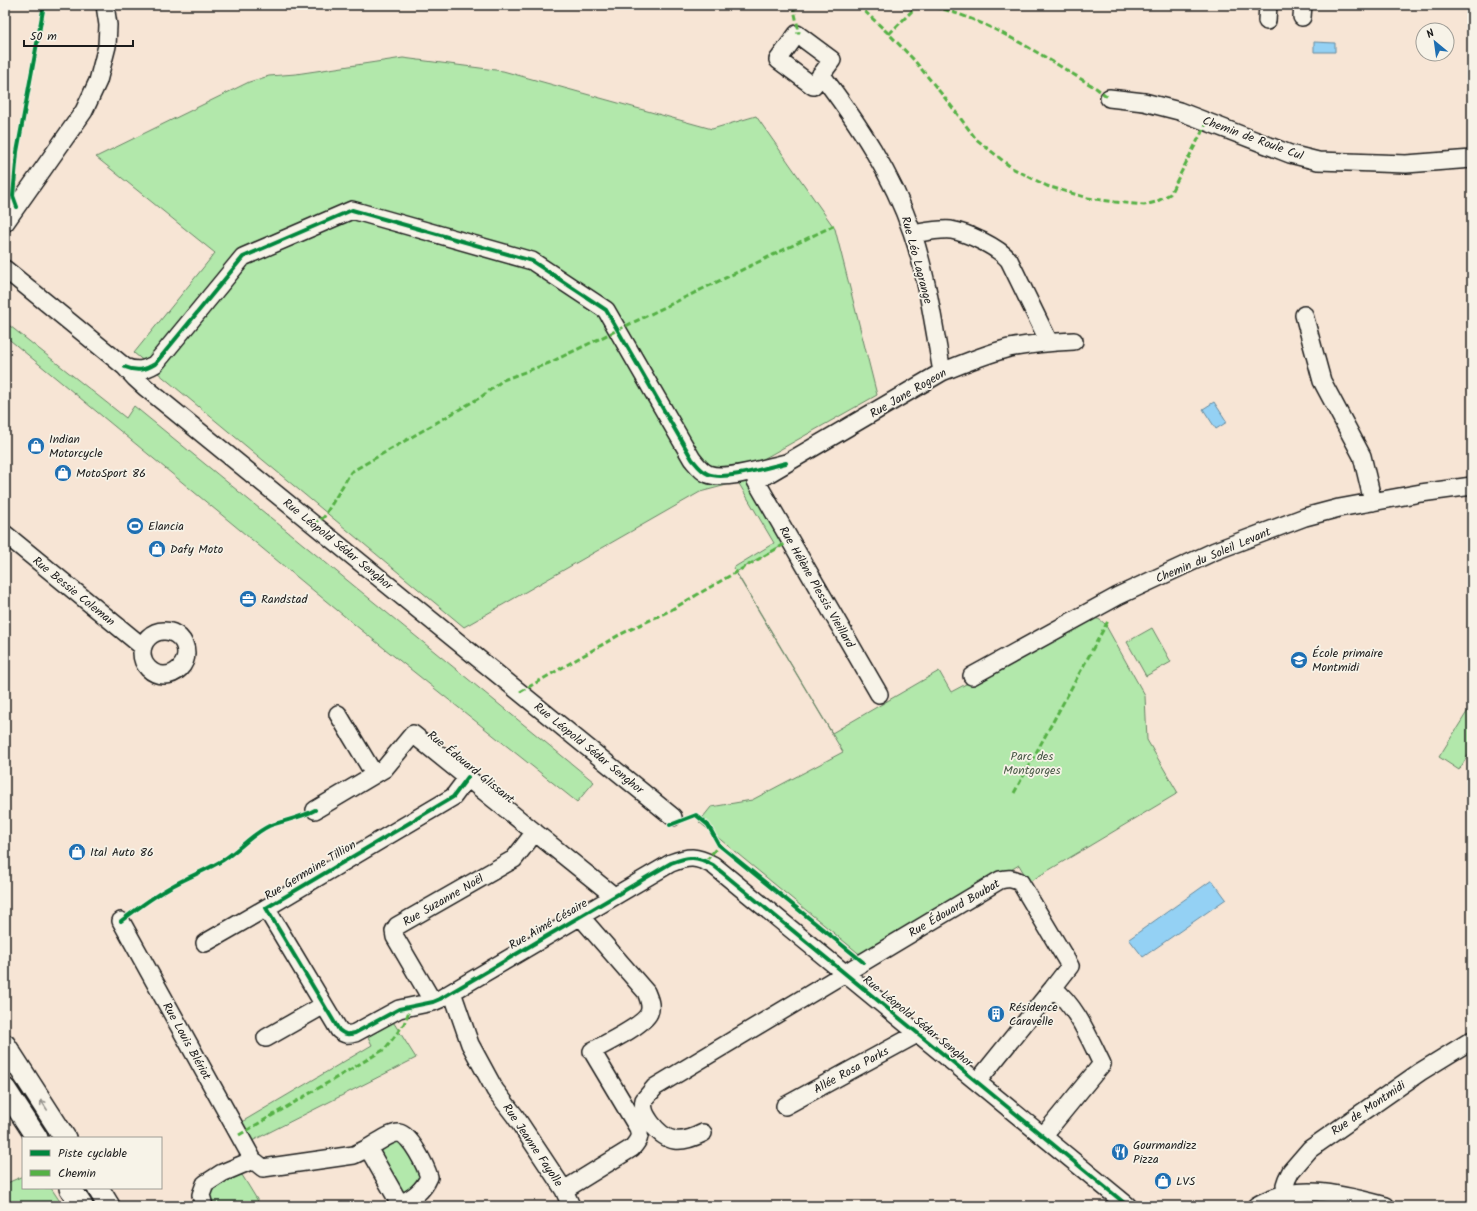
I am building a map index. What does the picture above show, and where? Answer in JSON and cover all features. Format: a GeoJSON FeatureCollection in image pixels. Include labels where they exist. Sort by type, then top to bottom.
{"type":"FeatureCollection","features":[{"type":"Feature","properties":{"kind":"main road"},"geometry":{"type":"LineString","coordinates":[[5,1045],[64,1137]]}},
{"type":"Feature","properties":{"kind":"main road"},"geometry":{"type":"LineString","coordinates":[[5,1089],[36,1137]]}},
{"type":"Feature","properties":{"kind":"main road"},"geometry":{"type":"LineString","coordinates":[[71,1189],[82,1206]]}},
{"type":"Feature","properties":{"kind":"main road"},"geometry":{"type":"LineString","coordinates":[[99,1189],[109,1206]]}},
{"type":"Feature","properties":{"kind":"street"},"geometry":{"type":"LineString","coordinates":[[5,223],[84,111],[98,81],[107,46],[108,25],[105,5]]}},
{"type":"Feature","properties":{"kind":"street","name":"Rue Léo Lagrange"},"geometry":{"type":"LineString","coordinates":[[821,74],[849,110],[872,146],[904,210],[913,234],[925,281],[942,372]]}},
{"type":"Feature","properties":{"kind":"street","name":"Chemin de Roule Cul"},"geometry":{"type":"LineString","coordinates":[[1108,98],[1144,102],[1179,111],[1290,154],[1318,161],[1406,164],[1472,159]]}},
{"type":"Feature","properties":{"kind":"street"},"geometry":{"type":"LineString","coordinates":[[126,367],[132,370],[140,370],[147,369],[155,364],[243,257],[352,210],[532,261],[606,310],[692,459],[700,469],[708,474],[718,476],[730,475],[786,463]]}},
{"type":"Feature","properties":{"kind":"street"},"geometry":{"type":"LineString","coordinates":[[913,234],[950,230],[962,233],[1004,254],[1009,260],[1049,342]]}},
{"type":"Feature","properties":{"kind":"street","name":"Rue Léopold Sédar Senghor"},"geometry":{"type":"LineString","coordinates":[[5,269],[126,367],[146,388],[673,817]]}},
{"type":"Feature","properties":{"kind":"street"},"geometry":{"type":"LineString","coordinates":[[1304,315],[1322,381],[1362,456],[1373,502]]}},
{"type":"Feature","properties":{"kind":"street","name":"Rue Jane Rogeon"},"geometry":{"type":"LineString","coordinates":[[756,481],[942,372],[975,358],[1010,348],[1049,342],[1074,341]]}},
{"type":"Feature","properties":{"kind":"street","name":"Rue Hélène Plessis Vieillard"},"geometry":{"type":"LineString","coordinates":[[756,481],[879,694]]}},
{"type":"Feature","properties":{"kind":"street","name":"Chemin du Soleil Levant"},"geometry":{"type":"LineString","coordinates":[[972,676],[1118,596],[1215,551],[1306,517],[1339,508],[1472,486]]}},
{"type":"Feature","properties":{"kind":"street","name":"Rue Bessie Coleman"},"geometry":{"type":"LineString","coordinates":[[5,534],[143,647]]}},
{"type":"Feature","properties":{"kind":"street"},"geometry":{"type":"LineString","coordinates":[[338,714],[374,774]]}},
{"type":"Feature","properties":{"kind":"street","name":"Rue Édouard Glissant"},"geometry":{"type":"LineString","coordinates":[[315,810],[384,769],[413,734],[614,896]]}},
{"type":"Feature","properties":{"kind":"street","name":"Rue Germaine Tillion"},"geometry":{"type":"LineString","coordinates":[[205,943],[453,797],[468,777]]}},
{"type":"Feature","properties":{"kind":"street","name":"Rue Suzanne Noël"},"geometry":{"type":"LineString","coordinates":[[433,1002],[395,937],[394,931],[397,926],[514,859],[536,832]]}},
{"type":"Feature","properties":{"kind":"street","name":"Rue Léopold Sédar Senghor"},"geometry":{"type":"LineString","coordinates":[[693,857],[704,860],[713,865],[1128,1206]]}},
{"type":"Feature","properties":{"kind":"street","name":"Rue Aimé Césaire"},"geometry":{"type":"LineString","coordinates":[[411,1006],[433,1002],[452,992],[671,863],[693,857]]}},
{"type":"Feature","properties":{"kind":"street","name":"Rue Édouard Boubat"},"geometry":{"type":"LineString","coordinates":[[844,974],[996,882],[1007,878],[1020,882],[1070,966],[1053,988]]}},
{"type":"Feature","properties":{"kind":"street","name":"Rue Germaine Tillion"},"geometry":{"type":"LineString","coordinates":[[266,908],[339,1030],[343,1034],[349,1035],[356,1033],[390,1012],[411,1006]]}},
{"type":"Feature","properties":{"kind":"street","name":"Rue Jeanne Fayolle"},"geometry":{"type":"LineString","coordinates":[[452,992],[470,1044],[495,1090],[515,1116],[564,1190],[632,1148],[639,1138],[638,1128],[592,1051],[643,1022],[649,1013],[651,1002],[646,992],[580,916]]}},
{"type":"Feature","properties":{"kind":"street","name":"Rue Louis Blériot"},"geometry":{"type":"LineString","coordinates":[[121,921],[254,1160]]}},
{"type":"Feature","properties":{"kind":"street"},"geometry":{"type":"LineString","coordinates":[[703,1133],[684,1140],[673,1140],[663,1136],[659,1133],[644,1112],[644,1100],[655,1087],[844,974]]}},
{"type":"Feature","properties":{"kind":"street"},"geometry":{"type":"LineString","coordinates":[[977,1082],[1053,988],[1062,995],[1077,1017],[1102,1064],[1043,1136]]}},
{"type":"Feature","properties":{"kind":"street"},"geometry":{"type":"LineString","coordinates":[[266,1038],[324,1005]]}},
{"type":"Feature","properties":{"kind":"street","name":"Allée Rosa Parks"},"geometry":{"type":"LineString","coordinates":[[785,1106],[917,1034]]}},
{"type":"Feature","properties":{"kind":"street","name":"Rue de Montmidi"},"geometry":{"type":"LineString","coordinates":[[1286,1194],[1285,1185],[1291,1171],[1310,1149],[1420,1072],[1472,1040]]}},
{"type":"Feature","properties":{"kind":"street"},"geometry":{"type":"LineString","coordinates":[[204,1206],[200,1195],[205,1184],[222,1173],[254,1160],[263,1168],[354,1155],[393,1134],[399,1133],[408,1139],[417,1151],[427,1170],[429,1177],[421,1191],[413,1198],[400,1205],[368,1148]]}},
{"type":"Feature","properties":{"kind":"street"},"geometry":{"type":"LineString","coordinates":[[564,1190],[571,1206]]}},
{"type":"Feature","properties":{"kind":"street"},"geometry":{"type":"LineString","coordinates":[[1256,1206],[1267,1199],[1286,1194],[1322,1192],[1341,1194],[1386,1206]]}},
{"type":"Feature","properties":{"kind":"green space","name":"Parc des Montgorges"},"geometry":{"type":"Polygon","coordinates":[[[403,58],[503,71],[712,129],[756,116],[835,229],[877,395],[742,471],[785,544],[736,572],[832,733],[939,671],[951,692],[1090,618],[1095,618],[1105,624],[1145,696],[1147,740],[1178,793],[1029,882],[1019,865],[863,957],[699,822],[711,807],[752,800],[843,752],[733,568],[774,543],[738,482],[700,492],[464,627],[134,353],[215,253],[96,157],[249,82],[269,76],[296,74],[403,58]]]}},
{"type":"Feature","properties":{"kind":"green space"},"geometry":{"type":"Polygon","coordinates":[[[5,322],[126,418],[134,406],[594,782],[577,802],[360,629],[5,336],[5,322]]]}},
{"type":"Feature","properties":{"kind":"green space"},"geometry":{"type":"Polygon","coordinates":[[[1152,628],[1171,662],[1146,676],[1127,642],[1152,628]]]}},
{"type":"Feature","properties":{"kind":"green space"},"geometry":{"type":"Polygon","coordinates":[[[1472,704],[1472,749],[1459,770],[1439,757],[1472,704]]]}},
{"type":"Feature","properties":{"kind":"green space"},"geometry":{"type":"Polygon","coordinates":[[[392,1020],[416,1058],[250,1142],[240,1123],[372,1045],[367,1035],[392,1020]]]}},
{"type":"Feature","properties":{"kind":"green space"},"geometry":{"type":"Polygon","coordinates":[[[396,1140],[403,1142],[422,1172],[419,1183],[402,1194],[377,1150],[396,1140]]]}},
{"type":"Feature","properties":{"kind":"green space"},"geometry":{"type":"Polygon","coordinates":[[[242,1175],[261,1206],[206,1206],[211,1186],[226,1178],[242,1175]]]}},
{"type":"Feature","properties":{"kind":"green space"},"geometry":{"type":"Polygon","coordinates":[[[22,1176],[22,1189],[52,1189],[63,1206],[5,1206],[5,1184],[22,1176]]]}},
{"type":"Feature","properties":{"kind":"water"},"geometry":{"type":"Polygon","coordinates":[[[1314,42],[1335,43],[1335,52],[1314,52],[1314,42]]]}},
{"type":"Feature","properties":{"kind":"water"},"geometry":{"type":"Polygon","coordinates":[[[1214,402],[1227,422],[1216,429],[1203,409],[1214,402]]]}},
{"type":"Feature","properties":{"kind":"water"},"geometry":{"type":"Polygon","coordinates":[[[1212,880],[1226,899],[1143,957],[1129,939],[1212,880]]]}},
{"type":"Feature","properties":{"kind":"marked path"},"geometry":{"type":"LineString","coordinates":[[793,5],[799,32],[797,34]]}},
{"type":"Feature","properties":{"kind":"marked path"},"geometry":{"type":"LineString","coordinates":[[858,5],[914,60],[976,139],[1012,168],[1047,186],[1088,198],[1115,202],[1144,205],[1156,202],[1170,194],[1207,122]]}},
{"type":"Feature","properties":{"kind":"marked path"},"geometry":{"type":"LineString","coordinates":[[889,34],[918,5]]}},
{"type":"Feature","properties":{"kind":"marked path"},"geometry":{"type":"LineString","coordinates":[[926,5],[971,19],[1014,39],[1096,88],[1109,98]]}},
{"type":"Feature","properties":{"kind":"marked path"},"geometry":{"type":"LineString","coordinates":[[313,524],[324,517],[351,472],[481,397],[503,380],[549,363],[835,225]]}},
{"type":"Feature","properties":{"kind":"marked path"},"geometry":{"type":"LineString","coordinates":[[520,692],[619,635],[669,611],[790,541]]}},
{"type":"Feature","properties":{"kind":"marked path"},"geometry":{"type":"LineString","coordinates":[[1014,793],[1108,621]]}},
{"type":"Feature","properties":{"kind":"marked path"},"geometry":{"type":"LineString","coordinates":[[706,861],[719,845]]}},
{"type":"Feature","properties":{"kind":"marked path"},"geometry":{"type":"LineString","coordinates":[[239,1135],[385,1049],[404,1024],[411,1006]]}},
{"type":"Feature","properties":{"kind":"cycle path"},"geometry":{"type":"LineString","coordinates":[[17,207],[13,196],[17,152],[44,5]]}},
{"type":"Feature","properties":{"kind":"cycle path"},"geometry":{"type":"LineString","coordinates":[[125,367],[141,370],[155,364],[243,257],[352,210],[532,261],[606,310],[692,459],[699,468],[706,473],[715,476],[735,475],[786,463]]}},
{"type":"Feature","properties":{"kind":"cycle path"},"geometry":{"type":"LineString","coordinates":[[468,777],[453,797],[266,908],[341,1032],[345,1034],[355,1033],[399,1009],[433,1002],[440,999],[671,863],[688,858],[702,860],[713,865],[1128,1206]]}},
{"type":"Feature","properties":{"kind":"cycle path"},"geometry":{"type":"LineString","coordinates":[[121,921],[167,889],[223,860],[263,829],[315,810]]}},
{"type":"Feature","properties":{"kind":"cycle path"},"geometry":{"type":"LineString","coordinates":[[670,825],[696,815],[708,825],[719,845],[863,962]]}},
{"type":"Feature","properties":{"kind":"place","name":"Indian Motorcycle"},"geometry":{"type":"Point","coordinates":[36,446]}},
{"type":"Feature","properties":{"kind":"place","name":"MotoSport 86"},"geometry":{"type":"Point","coordinates":[63,473]}},
{"type":"Feature","properties":{"kind":"place","name":"Elancia"},"geometry":{"type":"Point","coordinates":[135,526]}},
{"type":"Feature","properties":{"kind":"place","name":"Dafy Moto"},"geometry":{"type":"Point","coordinates":[157,549]}},
{"type":"Feature","properties":{"kind":"place","name":"Randstad"},"geometry":{"type":"Point","coordinates":[248,599]}},
{"type":"Feature","properties":{"kind":"place","name":"École primaire Montmidi"},"geometry":{"type":"Point","coordinates":[1299,660]}},
{"type":"Feature","properties":{"kind":"place","name":"Ital Auto 86"},"geometry":{"type":"Point","coordinates":[77,852]}},
{"type":"Feature","properties":{"kind":"place","name":"Résidence Caravelle"},"geometry":{"type":"Point","coordinates":[996,1014]}},
{"type":"Feature","properties":{"kind":"place","name":"Gourmandizz Pizza"},"geometry":{"type":"Point","coordinates":[1120,1152]}},
{"type":"Feature","properties":{"kind":"place","name":"LVS"},"geometry":{"type":"Point","coordinates":[1163,1181]}}]}
